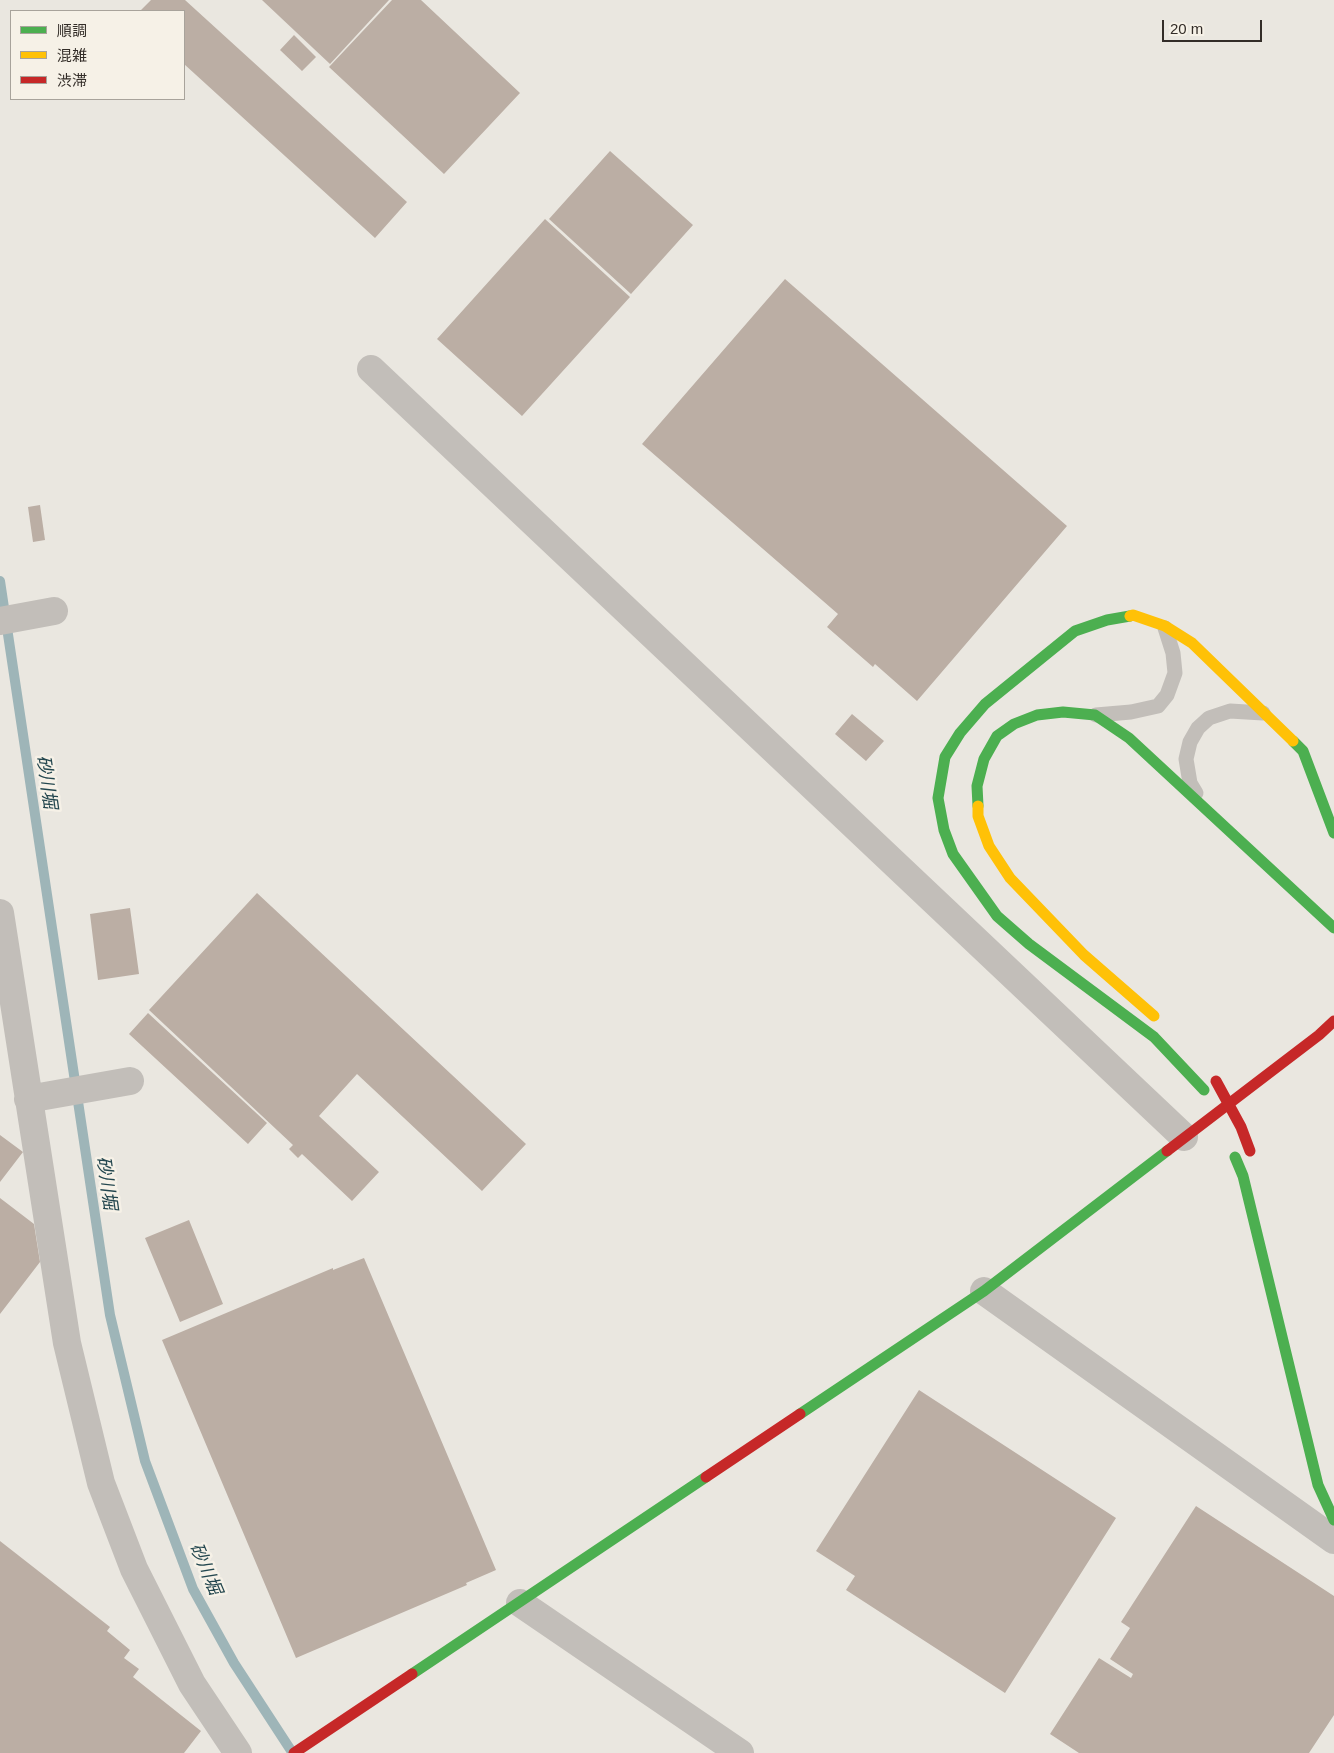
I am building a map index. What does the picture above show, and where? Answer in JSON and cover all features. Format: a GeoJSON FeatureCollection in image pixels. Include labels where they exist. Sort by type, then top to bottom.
{"type":"FeatureCollection","features":[{"type":"Feature","properties":{"kind":"main road"},"geometry":{"type":"LineString","coordinates":[[1220,1122],[1208,1098],[1154,1036],[1029,944],[997,916],[975,887],[954,854],[944,830],[938,798],[946,757],[960,733],[985,704],[1075,630],[1107,620],[1133,615],[1165,626],[1192,643],[1303,751],[1334,833]]}},
{"type":"Feature","properties":{"kind":"main road"},"geometry":{"type":"LineString","coordinates":[[1166,1026],[1084,954],[1010,878],[989,846],[978,816],[977,786],[984,758],[997,736],[1014,724],[1037,715],[1063,712],[1095,715],[1129,738],[1334,928]]}},
{"type":"Feature","properties":{"kind":"main road"},"geometry":{"type":"LineString","coordinates":[[294,1753],[984,1291],[1311,1041],[1334,1021]]}},
{"type":"Feature","properties":{"kind":"main road"},"geometry":{"type":"LineString","coordinates":[[1213,1078],[1241,1127],[1256,1163]]}},
{"type":"Feature","properties":{"kind":"main road"},"geometry":{"type":"LineString","coordinates":[[1230,1144],[1243,1176],[1318,1485],[1334,1520]]}},
{"type":"Feature","properties":{"kind":"street"},"geometry":{"type":"LineString","coordinates":[[371,369],[1184,1137]]}},
{"type":"Feature","properties":{"kind":"street"},"geometry":{"type":"LineString","coordinates":[[0,621],[46,613]]}},
{"type":"Feature","properties":{"kind":"street"},"geometry":{"type":"LineString","coordinates":[[0,913],[35,1098],[67,1342],[101,1483],[134,1570],[192,1684],[238,1753]]}},
{"type":"Feature","properties":{"kind":"street"},"geometry":{"type":"LineString","coordinates":[[35,1098],[122,1083]]}},
{"type":"Feature","properties":{"kind":"street"},"geometry":{"type":"LineString","coordinates":[[984,1291],[1334,1540]]}},
{"type":"Feature","properties":{"kind":"street"},"geometry":{"type":"LineString","coordinates":[[520,1603],[740,1753]]}},
{"type":"Feature","properties":{"kind":"lane"},"geometry":{"type":"LineString","coordinates":[[1095,715],[1131,712],[1158,706],[1167,695],[1174,673],[1174,653],[1165,626]]}},
{"type":"Feature","properties":{"kind":"lane"},"geometry":{"type":"LineString","coordinates":[[1205,810],[1190,783],[1186,759],[1190,742],[1198,728],[1209,718],[1230,711],[1266,713]]}},
{"type":"Feature","properties":{"kind":"building"},"geometry":{"type":"Polygon","coordinates":[[[151,0],[185,0],[407,202],[375,238],[185,65],[185,10],[141,10],[151,0]]]}},
{"type":"Feature","properties":{"kind":"building"},"geometry":{"type":"Polygon","coordinates":[[[262,0],[389,0],[330,64],[262,0]]]}},
{"type":"Feature","properties":{"kind":"building"},"geometry":{"type":"Polygon","coordinates":[[[392,0],[421,0],[520,93],[444,174],[329,67],[392,0]]]}},
{"type":"Feature","properties":{"kind":"building"},"geometry":{"type":"Polygon","coordinates":[[[294,35],[316,57],[302,71],[280,50],[294,35]]]}},
{"type":"Feature","properties":{"kind":"building"},"geometry":{"type":"Polygon","coordinates":[[[610,151],[693,225],[631,294],[549,219],[610,151]]]}},
{"type":"Feature","properties":{"kind":"building"},"geometry":{"type":"Polygon","coordinates":[[[545,219],[630,297],[522,416],[437,339],[545,219]]]}},
{"type":"Feature","properties":{"kind":"building"},"geometry":{"type":"Polygon","coordinates":[[[785,279],[1067,526],[917,701],[875,664],[873,667],[827,627],[838,614],[642,444],[785,279]]]}},
{"type":"Feature","properties":{"kind":"building"},"geometry":{"type":"Polygon","coordinates":[[[40,505],[45,540],[33,542],[28,507],[40,505]]]}},
{"type":"Feature","properties":{"kind":"building"},"geometry":{"type":"Polygon","coordinates":[[[852,714],[884,741],[866,761],[835,734],[852,714]]]}},
{"type":"Feature","properties":{"kind":"building"},"geometry":{"type":"Polygon","coordinates":[[[257,893],[526,1144],[482,1191],[357,1074],[319,1116],[379,1172],[352,1201],[302,1154],[298,1158],[289,1149],[293,1145],[149,1010],[257,893]]]}},
{"type":"Feature","properties":{"kind":"building"},"geometry":{"type":"Polygon","coordinates":[[[130,908],[139,974],[98,980],[90,914],[130,908]]]}},
{"type":"Feature","properties":{"kind":"building"},"geometry":{"type":"Polygon","coordinates":[[[148,1013],[267,1123],[248,1144],[129,1034],[148,1013]]]}},
{"type":"Feature","properties":{"kind":"building"},"geometry":{"type":"Polygon","coordinates":[[[0,1135],[23,1152],[0,1182],[0,1135]]]}},
{"type":"Feature","properties":{"kind":"building"},"geometry":{"type":"Polygon","coordinates":[[[0,1198],[34,1224],[40,1262],[0,1314],[0,1198]]]}},
{"type":"Feature","properties":{"kind":"building"},"geometry":{"type":"Polygon","coordinates":[[[189,1220],[223,1304],[180,1322],[145,1238],[189,1220]]]}},
{"type":"Feature","properties":{"kind":"building"},"geometry":{"type":"Polygon","coordinates":[[[364,1258],[496,1570],[466,1583],[467,1585],[296,1658],[162,1340],[333,1268],[333,1270],[364,1258]]]}},
{"type":"Feature","properties":{"kind":"building"},"geometry":{"type":"Polygon","coordinates":[[[919,1390],[1116,1518],[1005,1693],[846,1590],[855,1576],[816,1551],[919,1390]]]}},
{"type":"Feature","properties":{"kind":"building"},"geometry":{"type":"Polygon","coordinates":[[[1196,1506],[1334,1596],[1334,1715],[1309,1753],[1079,1753],[1050,1734],[1099,1658],[1131,1678],[1133,1674],[1110,1659],[1130,1628],[1121,1622],[1196,1506]]]}},
{"type":"Feature","properties":{"kind":"building"},"geometry":{"type":"Polygon","coordinates":[[[0,1541],[110,1627],[107,1631],[130,1650],[124,1658],[139,1669],[133,1677],[201,1731],[184,1753],[0,1753],[0,1541]]]}},
{"type":"Feature","properties":{"kind":"waterway","name":"砂川堀"},"geometry":{"type":"LineString","coordinates":[[0,581],[110,1315],[145,1461],[193,1589],[234,1663],[292,1752]]}},
{"type":"Feature","properties":{"kind":"traffic: fast"},"geometry":{"type":"LineString","coordinates":[[1130,616],[1107,620],[1075,631],[985,704],[960,733],[945,757],[938,798],[944,830],[953,854],[997,916],[1029,944],[1154,1037],[1204,1090]]}},
{"type":"Feature","properties":{"kind":"traffic: fast"},"geometry":{"type":"LineString","coordinates":[[978,806],[977,786],[984,759],[997,736],[1014,724],[1037,715],[1063,712],[1095,715],[1129,738],[1334,928]]}},
{"type":"Feature","properties":{"kind":"traffic: fast"},"geometry":{"type":"LineString","coordinates":[[1293,741],[1303,751],[1334,833]]}},
{"type":"Feature","properties":{"kind":"traffic: fast"},"geometry":{"type":"LineString","coordinates":[[800,1414],[984,1291],[1167,1151]]}},
{"type":"Feature","properties":{"kind":"traffic: fast"},"geometry":{"type":"LineString","coordinates":[[1235,1157],[1243,1176],[1318,1485],[1334,1520]]}},
{"type":"Feature","properties":{"kind":"traffic: fast"},"geometry":{"type":"LineString","coordinates":[[412,1674],[706,1477]]}},
{"type":"Feature","properties":{"kind":"traffic: slow"},"geometry":{"type":"LineString","coordinates":[[1130,616],[1133,615],[1165,626],[1192,643],[1293,741]]}},
{"type":"Feature","properties":{"kind":"traffic: slow"},"geometry":{"type":"LineString","coordinates":[[978,806],[978,816],[989,846],[1010,878],[1084,955],[1154,1016]]}},
{"type":"Feature","properties":{"kind":"traffic: jam"},"geometry":{"type":"LineString","coordinates":[[1167,1151],[1319,1035],[1334,1021]]}},
{"type":"Feature","properties":{"kind":"traffic: jam"},"geometry":{"type":"LineString","coordinates":[[1216,1081],[1241,1127],[1250,1151]]}},
{"type":"Feature","properties":{"kind":"traffic: jam"},"geometry":{"type":"LineString","coordinates":[[706,1477],[800,1414]]}},
{"type":"Feature","properties":{"kind":"traffic: jam"},"geometry":{"type":"LineString","coordinates":[[294,1753],[412,1674]]}}]}
